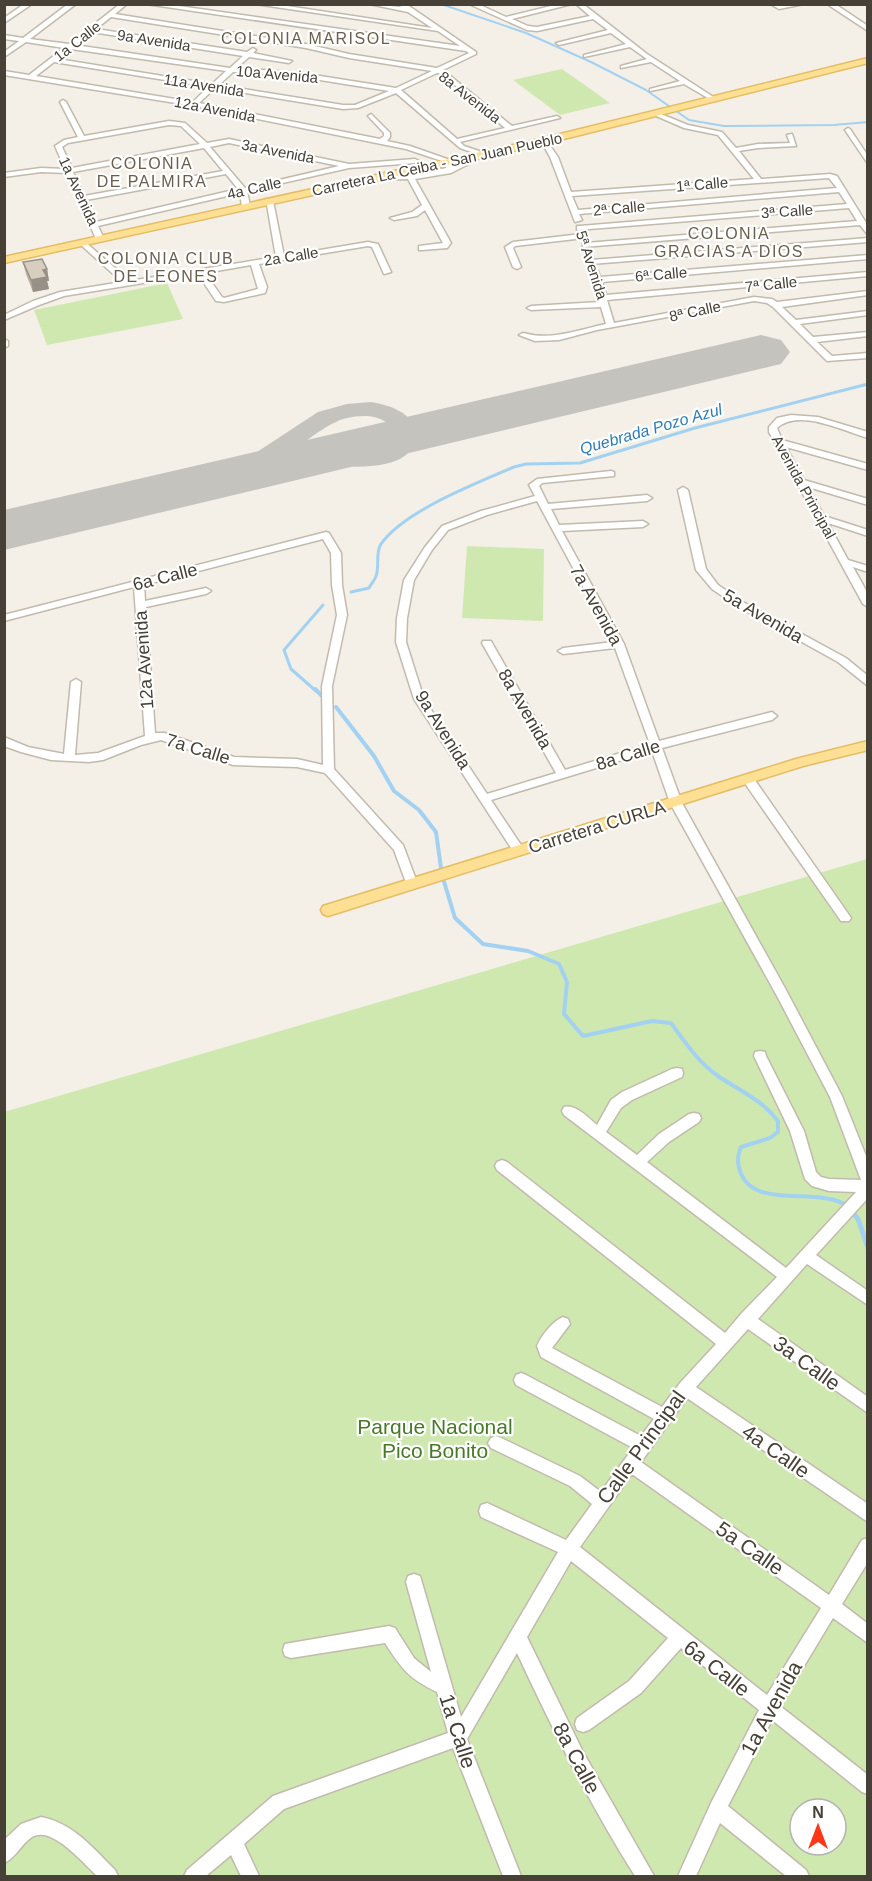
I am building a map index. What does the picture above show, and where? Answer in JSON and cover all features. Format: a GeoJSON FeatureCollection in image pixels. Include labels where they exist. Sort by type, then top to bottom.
{"type":"FeatureCollection","features":[{"type":"Feature","properties":{"kind":"main road","name":"Carretera La Ceiba - San Juan Pueblo"},"geometry":{"type":"LineString","coordinates":[[4,260],[372,178],[417,164],[448,161],[544,141],[680,109],[867,60]]}},
{"type":"Feature","properties":{"kind":"main road","name":"Carretera CURLA"},"geometry":{"type":"LineString","coordinates":[[328,910],[676,803],[801,762],[867,745]]}},
{"type":"Feature","properties":{"kind":"street"},"geometry":{"type":"LineString","coordinates":[[4,21],[29,4]]}},
{"type":"Feature","properties":{"kind":"street"},"geometry":{"type":"LineString","coordinates":[[4,54],[74,4]]}},
{"type":"Feature","properties":{"kind":"street","name":"1a Calle"},"geometry":{"type":"LineString","coordinates":[[31,77],[124,4]]}},
{"type":"Feature","properties":{"kind":"street"},"geometry":{"type":"LineString","coordinates":[[149,4],[471,52]]}},
{"type":"Feature","properties":{"kind":"street"},"geometry":{"type":"LineString","coordinates":[[258,4],[440,30]]}},
{"type":"Feature","properties":{"kind":"street"},"geometry":{"type":"LineString","coordinates":[[194,104],[305,4]]}},
{"type":"Feature","properties":{"kind":"street"},"geometry":{"type":"LineString","coordinates":[[372,4],[411,10]]}},
{"type":"Feature","properties":{"kind":"street"},"geometry":{"type":"LineString","coordinates":[[401,4],[471,52]]}},
{"type":"Feature","properties":{"kind":"street"},"geometry":{"type":"LineString","coordinates":[[475,6],[491,4]]}},
{"type":"Feature","properties":{"kind":"street"},"geometry":{"type":"LineString","coordinates":[[504,19],[569,4]]}},
{"type":"Feature","properties":{"kind":"street"},"geometry":{"type":"LineString","coordinates":[[579,4],[653,60],[715,100]]}},
{"type":"Feature","properties":{"kind":"street"},"geometry":{"type":"LineString","coordinates":[[773,4],[779,6],[801,4]]}},
{"type":"Feature","properties":{"kind":"street"},"geometry":{"type":"LineString","coordinates":[[830,4],[867,29]]}},
{"type":"Feature","properties":{"kind":"street"},"geometry":{"type":"LineString","coordinates":[[475,6],[520,27],[533,29],[594,17]]}},
{"type":"Feature","properties":{"kind":"street","name":"8a Avenida"},"geometry":{"type":"LineString","coordinates":[[110,15],[266,39],[439,71],[510,128]]}},
{"type":"Feature","properties":{"kind":"street","name":"9a Avenida"},"geometry":{"type":"LineString","coordinates":[[90,30],[289,61]]}},
{"type":"Feature","properties":{"kind":"street"},"geometry":{"type":"LineString","coordinates":[[559,42],[612,31]]}},
{"type":"Feature","properties":{"kind":"street","name":"10a Avenida"},"geometry":{"type":"LineString","coordinates":[[4,37],[231,70],[301,75],[397,90]]}},
{"type":"Feature","properties":{"kind":"street"},"geometry":{"type":"LineString","coordinates":[[586,56],[632,45]]}},
{"type":"Feature","properties":{"kind":"street"},"geometry":{"type":"LineString","coordinates":[[471,52],[439,71],[397,90],[459,147],[477,152],[492,151]]}},
{"type":"Feature","properties":{"kind":"street","name":"11a Avenida"},"geometry":{"type":"LineString","coordinates":[[51,60],[343,107],[356,107],[397,90]]}},
{"type":"Feature","properties":{"kind":"street"},"geometry":{"type":"LineString","coordinates":[[623,67],[653,60]]}},
{"type":"Feature","properties":{"kind":"street","name":"12a Avenida"},"geometry":{"type":"LineString","coordinates":[[4,73],[194,104],[381,142],[438,156],[448,161]]}},
{"type":"Feature","properties":{"kind":"street"},"geometry":{"type":"LineString","coordinates":[[652,90],[685,82]]}},
{"type":"Feature","properties":{"kind":"street","name":"1a Avenida"},"geometry":{"type":"LineString","coordinates":[[63,102],[82,138],[58,146],[100,239]]}},
{"type":"Feature","properties":{"kind":"street"},"geometry":{"type":"LineString","coordinates":[[656,114],[686,127],[717,132],[758,180]]}},
{"type":"Feature","properties":{"kind":"street"},"geometry":{"type":"LineString","coordinates":[[371,116],[387,133],[387,137],[381,142]]}},
{"type":"Feature","properties":{"kind":"street"},"geometry":{"type":"LineString","coordinates":[[438,156],[510,128],[557,118]]}},
{"type":"Feature","properties":{"kind":"street"},"geometry":{"type":"LineString","coordinates":[[82,138],[169,123],[183,124],[205,145],[243,190],[246,206]]}},
{"type":"Feature","properties":{"kind":"street"},"geometry":{"type":"LineString","coordinates":[[848,130],[867,162]]}},
{"type":"Feature","properties":{"kind":"street"},"geometry":{"type":"LineString","coordinates":[[734,150],[758,146],[794,145],[790,135]]}},
{"type":"Feature","properties":{"kind":"street","name":"3a Avenida"},"geometry":{"type":"LineString","coordinates":[[205,145],[229,141],[350,166]]}},
{"type":"Feature","properties":{"kind":"street","name":"5ª Avenida"},"geometry":{"type":"LineString","coordinates":[[544,141],[554,157],[576,212],[609,324]]}},
{"type":"Feature","properties":{"kind":"street"},"geometry":{"type":"LineString","coordinates":[[4,175],[41,170],[69,171],[205,145]]}},
{"type":"Feature","properties":{"kind":"street","name":"12a Avenida"},"geometry":{"type":"LineString","coordinates":[[398,146],[411,153],[417,164]]}},
{"type":"Feature","properties":{"kind":"street"},"geometry":{"type":"LineString","coordinates":[[372,178],[411,178],[448,171],[492,151]]}},
{"type":"Feature","properties":{"kind":"street","name":"4a Calle"},"geometry":{"type":"LineString","coordinates":[[95,225],[350,166],[417,164],[438,156]]}},
{"type":"Feature","properties":{"kind":"street"},"geometry":{"type":"LineString","coordinates":[[448,161],[451,166],[448,171]]}},
{"type":"Feature","properties":{"kind":"street"},"geometry":{"type":"LineString","coordinates":[[417,164],[434,174]]}},
{"type":"Feature","properties":{"kind":"street"},"geometry":{"type":"LineString","coordinates":[[82,199],[228,172]]}},
{"type":"Feature","properties":{"kind":"street","name":"1ª Calle"},"geometry":{"type":"LineString","coordinates":[[569,194],[826,175],[834,178],[841,190]]}},
{"type":"Feature","properties":{"kind":"street"},"geometry":{"type":"LineString","coordinates":[[411,178],[447,245],[422,248]]}},
{"type":"Feature","properties":{"kind":"street"},"geometry":{"type":"LineString","coordinates":[[841,190],[867,233]]}},
{"type":"Feature","properties":{"kind":"street","name":"2ª Calle"},"geometry":{"type":"LineString","coordinates":[[576,212],[841,190]]}},
{"type":"Feature","properties":{"kind":"street"},"geometry":{"type":"LineString","coordinates":[[269,201],[280,257]]}},
{"type":"Feature","properties":{"kind":"street"},"geometry":{"type":"LineString","coordinates":[[394,218],[414,214],[427,205]]}},
{"type":"Feature","properties":{"kind":"street","name":"3ª Calle"},"geometry":{"type":"LineString","coordinates":[[517,267],[509,252],[509,247],[513,244],[581,232],[851,206]]}},
{"type":"Feature","properties":{"kind":"street"},"geometry":{"type":"LineString","coordinates":[[586,245],[862,223]]}},
{"type":"Feature","properties":{"kind":"street"},"geometry":{"type":"LineString","coordinates":[[591,262],[867,240]]}},
{"type":"Feature","properties":{"kind":"street"},"geometry":{"type":"LineString","coordinates":[[84,243],[127,282]]}},
{"type":"Feature","properties":{"kind":"street","name":"2a Calle"},"geometry":{"type":"LineString","coordinates":[[4,318],[36,303],[63,294],[368,244],[375,246],[387,272]]}},
{"type":"Feature","properties":{"kind":"street","name":"6ª Calle"},"geometry":{"type":"LineString","coordinates":[[597,279],[867,257]]}},
{"type":"Feature","properties":{"kind":"street"},"geometry":{"type":"LineString","coordinates":[[201,273],[219,299],[224,300],[262,291],[263,287],[254,262]]}},
{"type":"Feature","properties":{"kind":"street","name":"7ª Calle"},"geometry":{"type":"LineString","coordinates":[[531,308],[867,274]]}},
{"type":"Feature","properties":{"kind":"street","name":"8ª Calle"},"geometry":{"type":"LineString","coordinates":[[523,334],[530,338],[542,339],[609,324],[621,325],[754,299],[769,301],[776,305],[867,293]]}},
{"type":"Feature","properties":{"kind":"street"},"geometry":{"type":"LineString","coordinates":[[776,305],[831,360],[867,356]]}},
{"type":"Feature","properties":{"kind":"street"},"geometry":{"type":"LineString","coordinates":[[793,323],[867,313]]}},
{"type":"Feature","properties":{"kind":"street"},"geometry":{"type":"LineString","coordinates":[[809,340],[867,334]]}},
{"type":"Feature","properties":{"kind":"street"},"geometry":{"type":"LineString","coordinates":[[4,341],[4,346]]}},
{"type":"Feature","properties":{"kind":"street","name":"Avenida Principal"},"geometry":{"type":"LineString","coordinates":[[867,435],[798,417],[786,418],[775,423],[773,432],[867,604]]}},
{"type":"Feature","properties":{"kind":"street"},"geometry":{"type":"LineString","coordinates":[[778,442],[867,467]]}},
{"type":"Feature","properties":{"kind":"street"},"geometry":{"type":"LineString","coordinates":[[542,502],[534,485],[536,482],[611,474]]}},
{"type":"Feature","properties":{"kind":"street"},"geometry":{"type":"LineString","coordinates":[[801,482],[867,502]]}},
{"type":"Feature","properties":{"kind":"street","name":"5a Avenida"},"geometry":{"type":"LineString","coordinates":[[683,490],[701,570],[715,587],[740,604],[842,660],[858,672],[867,683]]}},
{"type":"Feature","properties":{"kind":"street","name":"9a Avenida"},"geometry":{"type":"LineString","coordinates":[[519,852],[486,798],[419,699],[401,642],[402,618],[410,580],[428,549],[445,528],[457,522],[542,502],[647,498]]}},
{"type":"Feature","properties":{"kind":"street","name":"7a Avenida"},"geometry":{"type":"LineString","coordinates":[[542,502],[619,644],[676,803],[782,993],[836,1096],[867,1180]]}},
{"type":"Feature","properties":{"kind":"street"},"geometry":{"type":"LineString","coordinates":[[821,518],[867,533]]}},
{"type":"Feature","properties":{"kind":"street"},"geometry":{"type":"LineString","coordinates":[[555,528],[643,524]]}},
{"type":"Feature","properties":{"kind":"street","name":"6a Calle"},"geometry":{"type":"LineString","coordinates":[[4,618],[326,535],[332,542],[336,553],[337,585],[342,615],[327,686],[329,770]]}},
{"type":"Feature","properties":{"kind":"street"},"geometry":{"type":"LineString","coordinates":[[845,562],[867,569]]}},
{"type":"Feature","properties":{"kind":"street","name":"12a Avenida"},"geometry":{"type":"LineString","coordinates":[[139,584],[150,738]]}},
{"type":"Feature","properties":{"kind":"street"},"geometry":{"type":"LineString","coordinates":[[141,605],[206,591]]}},
{"type":"Feature","properties":{"kind":"street","name":"8a Avenida"},"geometry":{"type":"LineString","coordinates":[[487,643],[563,775]]}},
{"type":"Feature","properties":{"kind":"street"},"geometry":{"type":"LineString","coordinates":[[563,651],[619,644]]}},
{"type":"Feature","properties":{"kind":"street"},"geometry":{"type":"LineString","coordinates":[[69,758],[76,682]]}},
{"type":"Feature","properties":{"kind":"street","name":"8a Calle"},"geometry":{"type":"LineString","coordinates":[[486,798],[656,746],[772,716]]}},
{"type":"Feature","properties":{"kind":"street","name":"7a Calle"},"geometry":{"type":"LineString","coordinates":[[4,741],[37,753],[69,758],[97,757],[161,736],[233,761],[297,763],[329,770]]}},
{"type":"Feature","properties":{"kind":"street"},"geometry":{"type":"LineString","coordinates":[[329,770],[399,848],[412,885]]}},
{"type":"Feature","properties":{"kind":"street"},"geometry":{"type":"LineString","coordinates":[[748,779],[846,918]]}},
{"type":"Feature","properties":{"kind":"street"},"geometry":{"type":"LineString","coordinates":[[760,1056],[797,1131],[810,1175],[817,1182],[865,1190]]}},
{"type":"Feature","properties":{"kind":"street"},"geometry":{"type":"LineString","coordinates":[[598,1134],[616,1104],[627,1096],[676,1073]]}},
{"type":"Feature","properties":{"kind":"street"},"geometry":{"type":"LineString","coordinates":[[569,1111],[786,1276]]}},
{"type":"Feature","properties":{"kind":"street"},"geometry":{"type":"LineString","coordinates":[[637,1163],[664,1138],[694,1118]]}},
{"type":"Feature","properties":{"kind":"street"},"geometry":{"type":"LineString","coordinates":[[502,1166],[725,1342]]}},
{"type":"Feature","properties":{"kind":"street","name":"Calle Principal"},"geometry":{"type":"LineString","coordinates":[[458,1738],[568,1548],[684,1388],[865,1190]]}},
{"type":"Feature","properties":{"kind":"street"},"geometry":{"type":"LineString","coordinates":[[806,1255],[867,1299]]}},
{"type":"Feature","properties":{"kind":"street","name":"3a Calle"},"geometry":{"type":"LineString","coordinates":[[746,1319],[867,1406]]}},
{"type":"Feature","properties":{"kind":"street"},"geometry":{"type":"LineString","coordinates":[[563,1324],[544,1346],[546,1352],[664,1416]]}},
{"type":"Feature","properties":{"kind":"street"},"geometry":{"type":"LineString","coordinates":[[521,1380],[643,1445]]}},
{"type":"Feature","properties":{"kind":"street","name":"4a Calle"},"geometry":{"type":"LineString","coordinates":[[684,1388],[867,1514]]}},
{"type":"Feature","properties":{"kind":"street"},"geometry":{"type":"LineString","coordinates":[[496,1443],[575,1481],[601,1502]]}},
{"type":"Feature","properties":{"kind":"street","name":"5a Calle"},"geometry":{"type":"LineString","coordinates":[[630,1463],[831,1606],[867,1635]]}},
{"type":"Feature","properties":{"kind":"street","name":"6a Calle"},"geometry":{"type":"LineString","coordinates":[[488,1512],[568,1548],[867,1786]]}},
{"type":"Feature","properties":{"kind":"street","name":"1a Avenida"},"geometry":{"type":"LineString","coordinates":[[690,1874],[717,1809],[769,1708],[867,1546]]}},
{"type":"Feature","properties":{"kind":"street","name":"1a Calle"},"geometry":{"type":"LineString","coordinates":[[414,1582],[458,1738],[512,1876]]}},
{"type":"Feature","properties":{"kind":"street"},"geometry":{"type":"LineString","coordinates":[[291,1650],[389,1634],[408,1664],[424,1677],[444,1688]]}},
{"type":"Feature","properties":{"kind":"street","name":"8a Calle"},"geometry":{"type":"LineString","coordinates":[[517,1635],[559,1726],[622,1842],[645,1876]]}},
{"type":"Feature","properties":{"kind":"street"},"geometry":{"type":"LineString","coordinates":[[583,1724],[635,1687],[679,1638]]}},
{"type":"Feature","properties":{"kind":"street"},"geometry":{"type":"LineString","coordinates":[[193,1876],[279,1802],[458,1738]]}},
{"type":"Feature","properties":{"kind":"street"},"geometry":{"type":"LineString","coordinates":[[717,1809],[800,1876]]}},
{"type":"Feature","properties":{"kind":"street"},"geometry":{"type":"LineString","coordinates":[[4,1854],[32,1827],[47,1824],[61,1831],[109,1876]]}},
{"type":"Feature","properties":{"kind":"street"},"geometry":{"type":"LineString","coordinates":[[234,1843],[250,1876]]}},
{"type":"Feature","properties":{"kind":"green space"},"geometry":{"type":"Polygon","coordinates":[[[562,69],[610,103],[560,115],[513,80],[562,69]]]}},
{"type":"Feature","properties":{"kind":"green space"},"geometry":{"type":"Polygon","coordinates":[[[167,283],[183,319],[47,345],[34,310],[167,283]]]}},
{"type":"Feature","properties":{"kind":"green space"},"geometry":{"type":"Polygon","coordinates":[[[467,546],[544,549],[543,621],[462,618],[467,546]]]}},
{"type":"Feature","properties":{"kind":"green space","name":"Parque Nacional Pico Bonito"},"geometry":{"type":"Polygon","coordinates":[[[867,859],[867,1876],[5,1876],[4,1112],[867,859]]]}},
{"type":"Feature","properties":{"kind":"building"},"geometry":{"type":"Polygon","coordinates":[[[42,259],[47,269],[43,270],[47,277],[31,280],[23,262],[42,259]]]}},
{"type":"Feature","properties":{"kind":"waterway","name":"Quebrada Pozo Azul"},"geometry":{"type":"LineString","coordinates":[[441,4],[526,33],[591,62],[646,90],[689,120],[724,126],[834,125],[868,122]]}},
{"type":"Feature","properties":{"kind":"waterway","name":"Quebrada Pozo Azul"},"geometry":{"type":"LineString","coordinates":[[351,592],[369,588],[377,572],[379,547],[406,520],[442,499],[514,467],[526,464],[580,463],[695,428],[868,384]]}},
{"type":"Feature","properties":{"kind":"waterway","name":"Quebrada Pozo Azul"},"geometry":{"type":"LineString","coordinates":[[316,691],[291,669],[284,650],[323,605]]}},
{"type":"Feature","properties":{"kind":"waterway","name":"Quebrada Pozo Azul"},"geometry":{"type":"LineString","coordinates":[[315,689],[322,696]]}},
{"type":"Feature","properties":{"kind":"waterway","name":"Quebrada Pozo Azul"},"geometry":{"type":"LineString","coordinates":[[336,707],[374,756],[394,791],[419,810],[436,832],[442,875],[455,918],[483,944],[528,951],[559,964],[567,982],[564,1014],[583,1036],[652,1021],[671,1023],[704,1064],[718,1076],[757,1101],[778,1121],[778,1132],[770,1138],[741,1147],[738,1157],[739,1167],[749,1185],[774,1195],[835,1200],[847,1206]]}},
{"type":"Feature","properties":{"kind":"waterway","name":"Quebrada Pozo Azul"},"geometry":{"type":"LineString","coordinates":[[847,1206],[858,1219],[868,1248]]}},
{"type":"Feature","properties":{"kind":"taxiway"},"geometry":{"type":"LineString","coordinates":[[229,477],[246,470],[326,417],[347,411],[359,409],[382,411],[401,421],[407,430],[404,442],[396,451],[384,456],[356,459],[317,456]]}},
{"type":"Feature","properties":{"kind":"runway"},"geometry":{"type":"LineString","coordinates":[[4,530],[761,352]]}},
{"type":"Feature","properties":{"kind":"district","name":"COLONIA MARISOL"},"geometry":{"type":"Point","coordinates":[306,38]}},
{"type":"Feature","properties":{"kind":"district","name":"COLONIA DE PALMIRA"},"geometry":{"type":"Point","coordinates":[152,172]}},
{"type":"Feature","properties":{"kind":"district","name":"COLONIA GRACIAS A DIOS"},"geometry":{"type":"Point","coordinates":[729,242]}},
{"type":"Feature","properties":{"kind":"district","name":"COLONIA CLUB DE LEONES"},"geometry":{"type":"Point","coordinates":[166,267]}}]}
